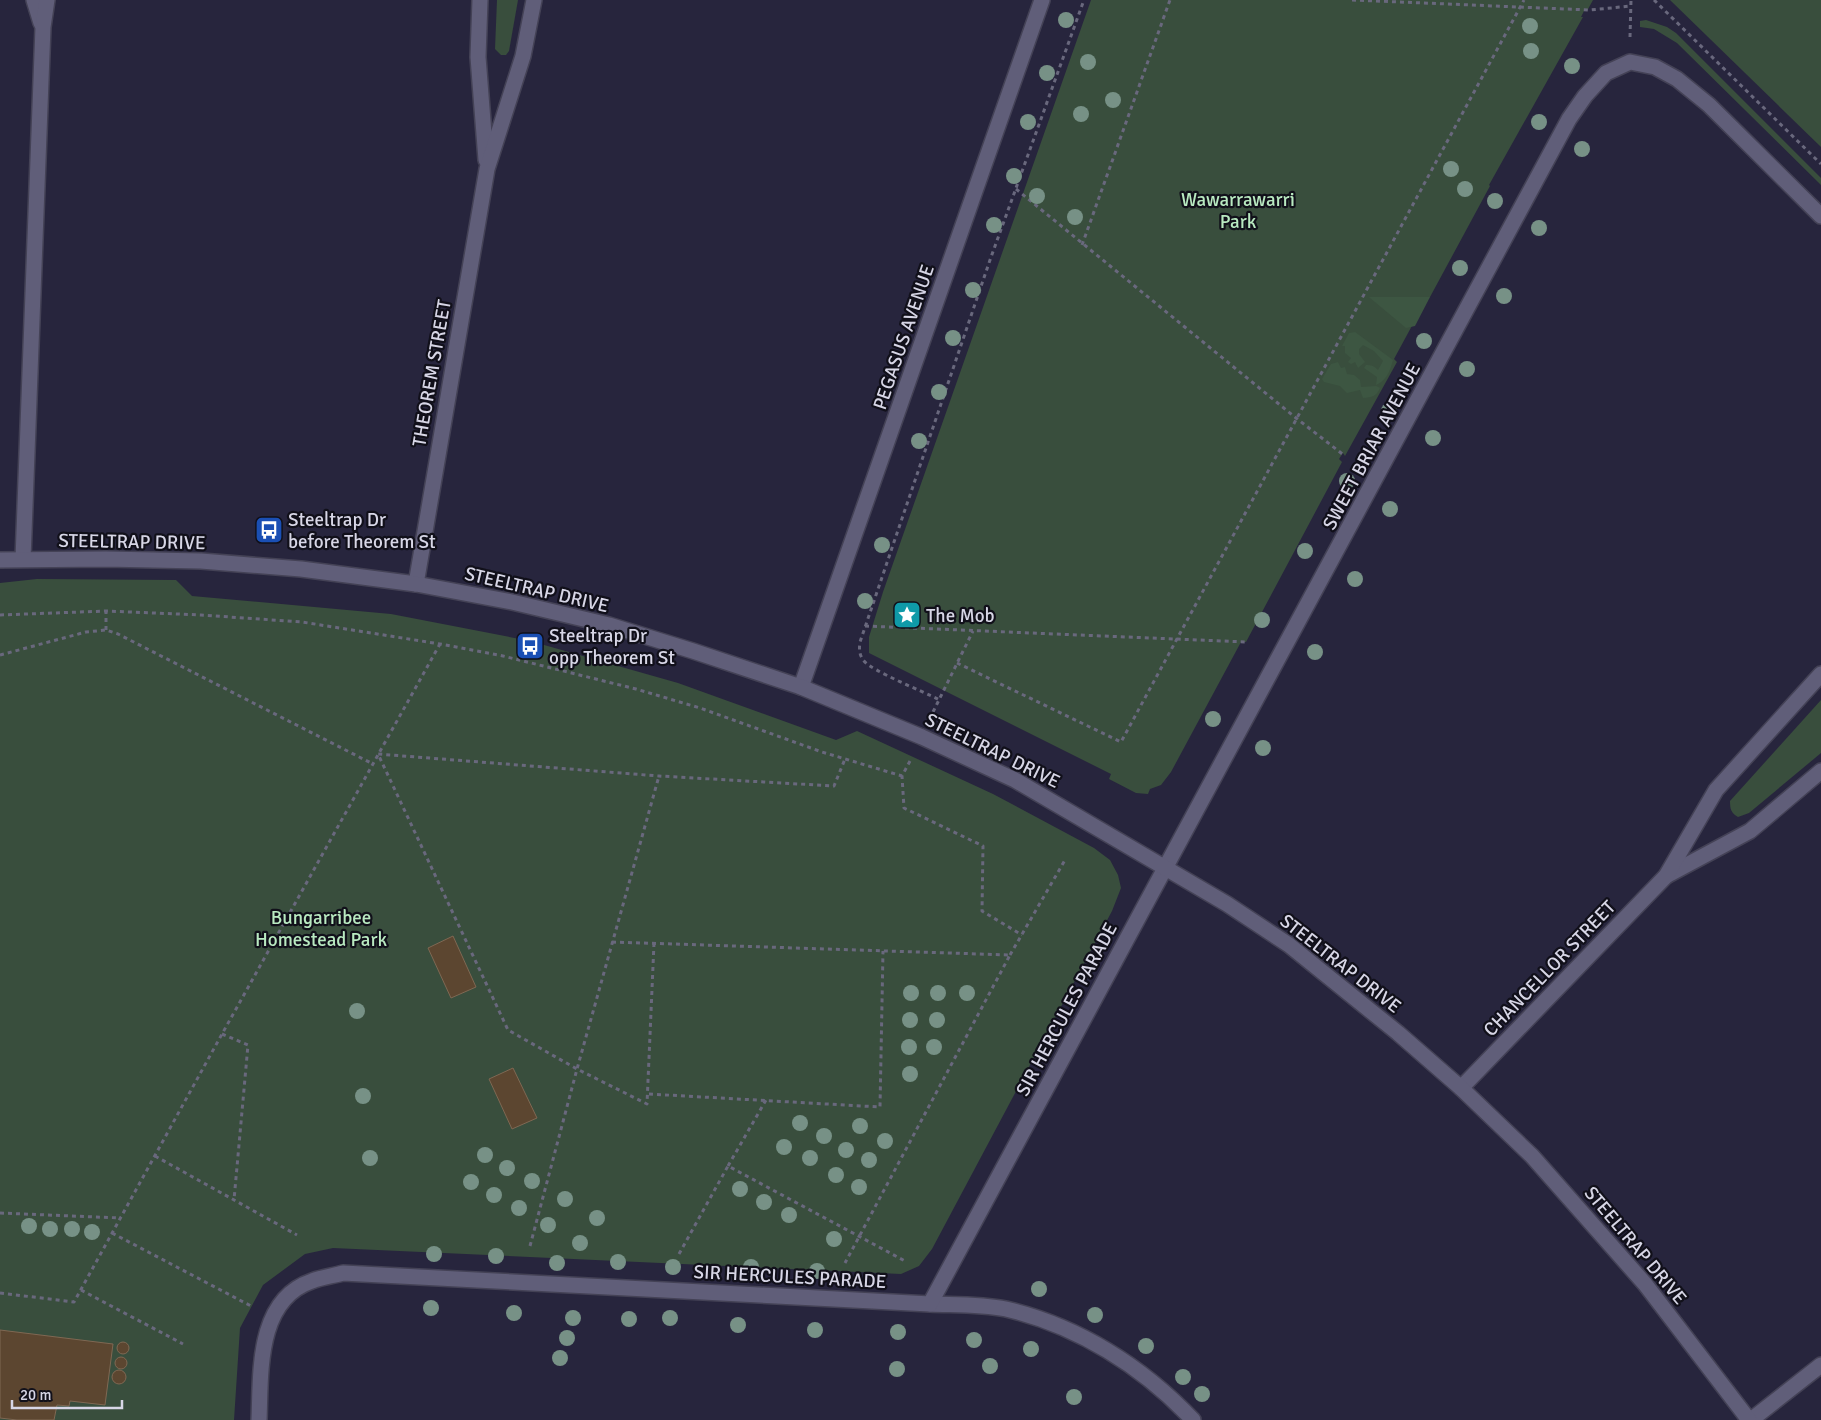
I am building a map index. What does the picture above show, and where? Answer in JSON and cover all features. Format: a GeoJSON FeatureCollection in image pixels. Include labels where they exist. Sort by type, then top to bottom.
{"type":"FeatureCollection","features":[{"type":"Feature","properties":{"kind":"street"},"geometry":{"type":"LineString","coordinates":[[34,0],[43,27]]}},
{"type":"Feature","properties":{"kind":"street"},"geometry":{"type":"LineString","coordinates":[[23,559],[43,27],[47,0]]}},
{"type":"Feature","properties":{"kind":"street","name":"THEOREM STREET"},"geometry":{"type":"LineString","coordinates":[[480,0],[478,57],[486,170]]}},
{"type":"Feature","properties":{"kind":"street","name":"THEOREM STREET"},"geometry":{"type":"LineString","coordinates":[[416,584],[486,170],[523,56],[534,0]]}},
{"type":"Feature","properties":{"kind":"street","name":"PEGASUS AVENUE"},"geometry":{"type":"LineString","coordinates":[[801,687],[1042,0]]}},
{"type":"Feature","properties":{"kind":"street"},"geometry":{"type":"LineString","coordinates":[[1630,62],[1655,67],[1677,79],[1692,91],[1821,216]]}},
{"type":"Feature","properties":{"kind":"street","name":"SWEET BRIAR AVENUE"},"geometry":{"type":"LineString","coordinates":[[1166,867],[1569,120],[1585,96],[1606,72],[1630,62]]}},
{"type":"Feature","properties":{"kind":"street","name":"STEELTRAP DRIVE"},"geometry":{"type":"LineString","coordinates":[[0,560],[106,558],[201,561],[301,569],[416,584],[512,602],[609,625],[801,687],[922,737],[1014,780],[1227,904],[1289,945],[1398,1033],[1461,1088],[1532,1156],[1645,1284],[1750,1420]]}},
{"type":"Feature","properties":{"kind":"street","name":"CHANCELLOR STREET"},"geometry":{"type":"LineString","coordinates":[[1461,1088],[1666,876],[1716,790],[1821,674]]}},
{"type":"Feature","properties":{"kind":"street","name":"CHANCELLOR STREET"},"geometry":{"type":"LineString","coordinates":[[1666,876],[1750,831],[1821,771]]}},
{"type":"Feature","properties":{"kind":"street","name":"SIR HERCULES PARADE"},"geometry":{"type":"LineString","coordinates":[[259,1420],[262,1349],[266,1332],[273,1317],[283,1302],[293,1292],[311,1281],[342,1273],[930,1304],[1166,867]]}},
{"type":"Feature","properties":{"kind":"street"},"geometry":{"type":"LineString","coordinates":[[930,1304],[974,1305],[1005,1309],[1049,1322],[1088,1338],[1138,1370],[1193,1420]]}},
{"type":"Feature","properties":{"kind":"street"},"geometry":{"type":"LineString","coordinates":[[1750,1420],[1821,1365]]}},
{"type":"Feature","properties":{"kind":"path"},"geometry":{"type":"LineString","coordinates":[[973,631],[938,699],[874,669],[864,662],[859,652],[864,626],[990,260],[1084,0]]}},
{"type":"Feature","properties":{"kind":"path"},"geometry":{"type":"LineString","coordinates":[[1082,245],[1170,0]]}},
{"type":"Feature","properties":{"kind":"path"},"geometry":{"type":"LineString","coordinates":[[1352,0],[1590,10],[1631,6]]}},
{"type":"Feature","properties":{"kind":"path"},"geometry":{"type":"LineString","coordinates":[[957,663],[1121,742],[1524,0]]}},
{"type":"Feature","properties":{"kind":"path"},"geometry":{"type":"LineString","coordinates":[[1630,62],[1631,0]]}},
{"type":"Feature","properties":{"kind":"path"},"geometry":{"type":"LineString","coordinates":[[1654,0],[1821,164]]}},
{"type":"Feature","properties":{"kind":"path"},"geometry":{"type":"LineString","coordinates":[[1016,189],[1082,245],[1345,456]]}},
{"type":"Feature","properties":{"kind":"path"},"geometry":{"type":"LineString","coordinates":[[106,611],[106,630]]}},
{"type":"Feature","properties":{"kind":"path"},"geometry":{"type":"LineString","coordinates":[[0,615],[106,611],[302,622],[503,656],[636,689],[700,708],[902,776],[904,808],[983,846],[982,911],[1022,935]]}},
{"type":"Feature","properties":{"kind":"path"},"geometry":{"type":"LineString","coordinates":[[864,626],[1246,642]]}},
{"type":"Feature","properties":{"kind":"path"},"geometry":{"type":"LineString","coordinates":[[0,655],[86,632],[106,630],[118,634],[373,764]]}},
{"type":"Feature","properties":{"kind":"path"},"geometry":{"type":"LineString","coordinates":[[0,1293],[74,1302],[440,644]]}},
{"type":"Feature","properties":{"kind":"path"},"geometry":{"type":"LineString","coordinates":[[378,754],[659,776],[834,786],[845,758]]}},
{"type":"Feature","properties":{"kind":"path"},"geometry":{"type":"LineString","coordinates":[[378,754],[508,1030],[577,1069],[648,1104],[654,943]]}},
{"type":"Feature","properties":{"kind":"path"},"geometry":{"type":"LineString","coordinates":[[530,1246],[577,1069],[659,776]]}},
{"type":"Feature","properties":{"kind":"path"},"geometry":{"type":"LineString","coordinates":[[845,1263],[1010,956],[1066,860]]}},
{"type":"Feature","properties":{"kind":"path"},"geometry":{"type":"LineString","coordinates":[[612,942],[1010,956]]}},
{"type":"Feature","properties":{"kind":"path"},"geometry":{"type":"LineString","coordinates":[[649,1094],[880,1106],[882,950]]}},
{"type":"Feature","properties":{"kind":"path"},"geometry":{"type":"LineString","coordinates":[[222,1034],[248,1045],[234,1200]]}},
{"type":"Feature","properties":{"kind":"path"},"geometry":{"type":"LineString","coordinates":[[679,1254],[766,1100]]}},
{"type":"Feature","properties":{"kind":"path"},"geometry":{"type":"LineString","coordinates":[[156,1156],[297,1234]]}},
{"type":"Feature","properties":{"kind":"path"},"geometry":{"type":"LineString","coordinates":[[728,1166],[905,1261]]}},
{"type":"Feature","properties":{"kind":"path"},"geometry":{"type":"LineString","coordinates":[[0,1213],[121,1218]]}},
{"type":"Feature","properties":{"kind":"path"},"geometry":{"type":"LineString","coordinates":[[112,1232],[273,1317]]}},
{"type":"Feature","properties":{"kind":"path"},"geometry":{"type":"LineString","coordinates":[[81,1290],[184,1344]]}},
{"type":"Feature","properties":{"kind":"green space"},"geometry":{"type":"Polygon","coordinates":[[[497,0],[518,0],[509,51],[506,55],[501,55],[495,49],[497,0]]]}},
{"type":"Feature","properties":{"kind":"green space","name":"Wawarrawarri Park"},"geometry":{"type":"Polygon","coordinates":[[[1091,0],[1593,0],[1587,11],[1584,11],[1581,17],[1583,17],[1489,185],[1430,297],[1427,298],[1394,359],[1397,362],[1345,456],[1343,453],[1339,459],[1342,462],[1246,642],[1241,642],[1171,772],[1161,785],[1150,789],[1148,794],[1136,793],[1109,779],[1111,774],[869,653],[869,637],[883,592],[1091,0]]]}},
{"type":"Feature","properties":{"kind":"green space"},"geometry":{"type":"Polygon","coordinates":[[[1670,0],[1821,0],[1821,147],[1670,0]]]}},
{"type":"Feature","properties":{"kind":"green space"},"geometry":{"type":"Polygon","coordinates":[[[1646,20],[1667,27],[1676,33],[1821,178],[1821,185],[1677,43],[1654,29],[1640,27],[1640,21],[1646,20]]]}},
{"type":"Feature","properties":{"kind":"green space"},"geometry":{"type":"Polygon","coordinates":[[[1369,297],[1430,297],[1415,326],[1406,328],[1369,297]]]}},
{"type":"Feature","properties":{"kind":"green space"},"geometry":{"type":"Polygon","coordinates":[[[1355,332],[1393,360],[1391,368],[1383,381],[1376,385],[1377,377],[1364,368],[1366,365],[1370,365],[1378,370],[1383,361],[1374,351],[1363,345],[1359,349],[1359,354],[1365,362],[1358,368],[1355,362],[1351,364],[1348,362],[1351,358],[1345,353],[1345,346],[1342,346],[1349,333],[1355,332]]]}},
{"type":"Feature","properties":{"kind":"green space"},"geometry":{"type":"Polygon","coordinates":[[[1338,362],[1341,368],[1345,367],[1347,374],[1354,375],[1360,380],[1361,387],[1376,386],[1380,388],[1377,393],[1371,397],[1363,398],[1360,390],[1347,393],[1340,386],[1324,382],[1322,379],[1331,364],[1338,362]]]}},
{"type":"Feature","properties":{"kind":"green space","name":"Bungarribee Homestead Park"},"geometry":{"type":"Polygon","coordinates":[[[37,579],[176,580],[192,596],[391,614],[530,641],[678,683],[836,740],[857,731],[993,794],[1094,848],[1110,860],[1118,875],[1121,888],[1112,911],[932,1249],[919,1266],[901,1274],[333,1248],[305,1254],[263,1285],[240,1328],[234,1420],[0,1420],[0,583],[37,579]]]}},
{"type":"Feature","properties":{"kind":"green space"},"geometry":{"type":"Polygon","coordinates":[[[1821,700],[1821,753],[1749,813],[1738,817],[1731,810],[1730,801],[1821,700]]]}},
{"type":"Feature","properties":{"kind":"building"},"geometry":{"type":"Polygon","coordinates":[[[453,936],[476,987],[451,998],[428,948],[453,936]]]}},
{"type":"Feature","properties":{"kind":"building"},"geometry":{"type":"Polygon","coordinates":[[[513,1068],[537,1118],[512,1129],[489,1079],[513,1068]]]}},
{"type":"Feature","properties":{"kind":"building"},"geometry":{"type":"Polygon","coordinates":[[[0,1330],[113,1344],[105,1405],[70,1401],[69,1406],[57,1405],[54,1420],[0,1418],[0,1330]]]}},
{"type":"Feature","properties":{"kind":"building"},"geometry":{"type":"Polygon","coordinates":[[[125,1342],[128,1343],[128,1353],[121,1354],[118,1353],[117,1346],[118,1343],[125,1342]]]}},
{"type":"Feature","properties":{"kind":"building"},"geometry":{"type":"Polygon","coordinates":[[[123,1357],[126,1358],[126,1368],[119,1369],[116,1368],[115,1361],[116,1358],[123,1357]]]}},
{"type":"Feature","properties":{"kind":"building"},"geometry":{"type":"Polygon","coordinates":[[[119,1370],[124,1372],[126,1377],[124,1382],[119,1384],[114,1382],[112,1377],[114,1372],[119,1370]]]}},
{"type":"Feature","properties":{"kind":"place","name":"Steeltrap Dr before Theorem St"},"geometry":{"type":"Point","coordinates":[269,530]}},
{"type":"Feature","properties":{"kind":"place","name":"The Mob"},"geometry":{"type":"Point","coordinates":[907,615]}},
{"type":"Feature","properties":{"kind":"place","name":"Steeltrap Dr opp Theorem St"},"geometry":{"type":"Point","coordinates":[530,646]}}]}
